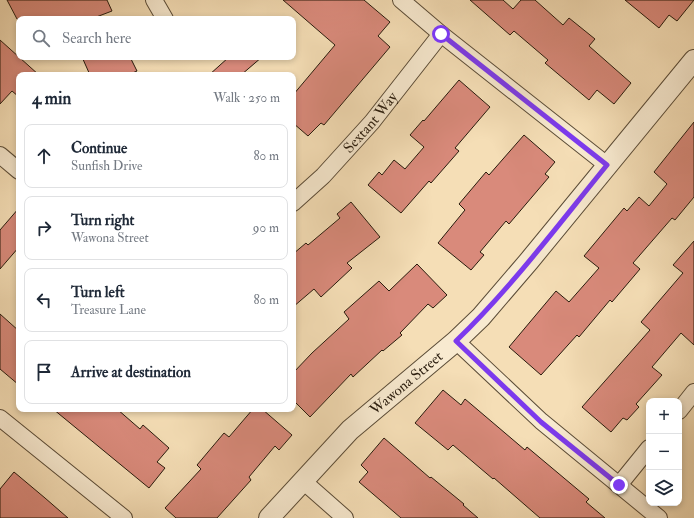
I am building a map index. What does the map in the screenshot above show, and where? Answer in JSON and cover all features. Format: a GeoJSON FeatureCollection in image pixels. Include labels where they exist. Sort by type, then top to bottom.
{"type":"FeatureCollection","features":[{"type":"Feature","properties":{"kind":"street"},"geometry":{"type":"LineString","coordinates":[[154,0],[163,16]]}},
{"type":"Feature","properties":{"kind":"street"},"geometry":{"type":"LineString","coordinates":[[401,0],[441,34],[607,165]]}},
{"type":"Feature","properties":{"kind":"street","name":"Sextant Way"},"geometry":{"type":"LineString","coordinates":[[296,200],[323,176],[372,122],[441,34]]}},
{"type":"Feature","properties":{"kind":"street","name":"Wawona Street"},"geometry":{"type":"LineString","coordinates":[[270,518],[350,430],[456,341],[481,317],[534,255],[694,60]]}},
{"type":"Feature","properties":{"kind":"street"},"geometry":{"type":"LineString","coordinates":[[0,155],[16,168]]}},
{"type":"Feature","properties":{"kind":"street"},"geometry":{"type":"LineString","coordinates":[[456,341],[541,422],[659,518]]}},
{"type":"Feature","properties":{"kind":"street"},"geometry":{"type":"LineString","coordinates":[[682,407],[694,392]]}},
{"type":"Feature","properties":{"kind":"street"},"geometry":{"type":"LineString","coordinates":[[0,418],[124,518]]}},
{"type":"Feature","properties":{"kind":"street"},"geometry":{"type":"LineString","coordinates":[[619,485],[646,452]]}},
{"type":"Feature","properties":{"kind":"street"},"geometry":{"type":"LineString","coordinates":[[303,481],[345,518]]}},
{"type":"Feature","properties":{"kind":"building"},"geometry":{"type":"Polygon","coordinates":[[[7,0],[107,0],[112,11],[99,16],[16,17],[7,0]]]}},
{"type":"Feature","properties":{"kind":"building"},"geometry":{"type":"Polygon","coordinates":[[[283,0],[364,0],[390,22],[378,36],[390,47],[324,125],[321,123],[308,136],[296,126],[296,91],[335,45],[283,0]]]}},
{"type":"Feature","properties":{"kind":"building"},"geometry":{"type":"Polygon","coordinates":[[[470,0],[503,0],[513,9],[521,0],[535,0],[563,25],[569,18],[595,39],[589,46],[631,83],[614,104],[597,90],[589,100],[545,63],[548,60],[514,31],[510,35],[470,0]]]}},
{"type":"Feature","properties":{"kind":"building"},"geometry":{"type":"Polygon","coordinates":[[[625,0],[694,0],[677,21],[669,15],[659,28],[625,0]]]}},
{"type":"Feature","properties":{"kind":"building"},"geometry":{"type":"Polygon","coordinates":[[[0,40],[16,54],[16,60],[22,60],[36,72],[16,72],[16,94],[12,91],[0,104],[0,40]]]}},
{"type":"Feature","properties":{"kind":"building"},"geometry":{"type":"Polygon","coordinates":[[[83,60],[132,60],[137,71],[135,72],[89,72],[83,60]]]}},
{"type":"Feature","properties":{"kind":"building"},"geometry":{"type":"Polygon","coordinates":[[[226,60],[258,60],[244,72],[212,72],[226,60]]]}},
{"type":"Feature","properties":{"kind":"building"},"geometry":{"type":"Polygon","coordinates":[[[459,80],[490,107],[455,148],[459,151],[431,183],[429,181],[401,213],[368,185],[379,172],[382,175],[394,160],[405,169],[424,147],[410,135],[459,80]]]}},
{"type":"Feature","properties":{"kind":"building"},"geometry":{"type":"Polygon","coordinates":[[[694,122],[694,197],[675,220],[672,218],[633,263],[640,269],[612,302],[610,300],[579,337],[577,335],[541,375],[509,347],[556,291],[569,302],[599,268],[584,256],[624,208],[627,211],[639,197],[649,206],[667,184],[654,172],[694,122]]]}},
{"type":"Feature","properties":{"kind":"building"},"geometry":{"type":"Polygon","coordinates":[[[524,135],[555,162],[545,174],[549,177],[509,224],[506,221],[480,252],[484,255],[471,270],[438,243],[465,210],[459,204],[486,172],[489,175],[524,135]]]}},
{"type":"Feature","properties":{"kind":"building"},"geometry":{"type":"Polygon","coordinates":[[[351,202],[380,237],[347,263],[352,268],[321,297],[314,289],[296,304],[296,251],[306,243],[308,245],[340,218],[337,214],[351,202]]]}},
{"type":"Feature","properties":{"kind":"building"},"geometry":{"type":"Polygon","coordinates":[[[16,211],[16,250],[0,269],[0,230],[16,211]]]}},
{"type":"Feature","properties":{"kind":"building"},"geometry":{"type":"Polygon","coordinates":[[[694,241],[694,345],[681,333],[652,367],[662,375],[636,404],[639,407],[627,420],[623,418],[611,432],[582,407],[650,330],[641,322],[683,273],[673,265],[694,241]]]}},
{"type":"Feature","properties":{"kind":"building"},"geometry":{"type":"Polygon","coordinates":[[[417,264],[447,295],[433,308],[428,304],[400,333],[402,335],[383,351],[382,350],[353,377],[351,374],[310,417],[296,403],[296,370],[349,319],[344,312],[379,281],[389,291],[417,264]]]}},
{"type":"Feature","properties":{"kind":"building"},"geometry":{"type":"Polygon","coordinates":[[[0,314],[16,328],[16,382],[0,369],[0,314]]]}},
{"type":"Feature","properties":{"kind":"building"},"geometry":{"type":"Polygon","coordinates":[[[443,390],[461,405],[465,399],[525,450],[527,447],[589,499],[586,502],[605,518],[540,518],[453,445],[448,450],[415,423],[443,390]]]}},
{"type":"Feature","properties":{"kind":"building"},"geometry":{"type":"Polygon","coordinates":[[[57,412],[120,412],[140,429],[143,425],[169,448],[157,462],[165,468],[149,488],[57,412]]]}},
{"type":"Feature","properties":{"kind":"building"},"geometry":{"type":"Polygon","coordinates":[[[250,412],[265,412],[292,435],[279,450],[275,446],[249,477],[251,480],[217,518],[176,518],[165,508],[201,469],[197,465],[224,433],[229,437],[250,412]]]}},
{"type":"Feature","properties":{"kind":"building"},"geometry":{"type":"Polygon","coordinates":[[[384,438],[430,478],[431,477],[464,504],[463,505],[478,518],[401,518],[359,482],[368,472],[361,465],[384,438]]]}},
{"type":"Feature","properties":{"kind":"building"},"geometry":{"type":"Polygon","coordinates":[[[14,472],[68,518],[0,518],[0,489],[14,472]]]}},
{"type":"Feature","properties":{"kind":"route"},"geometry":{"type":"LineString","coordinates":[[441,34],[607,165],[529,261],[481,317],[456,341],[541,422],[619,485]]}}]}
